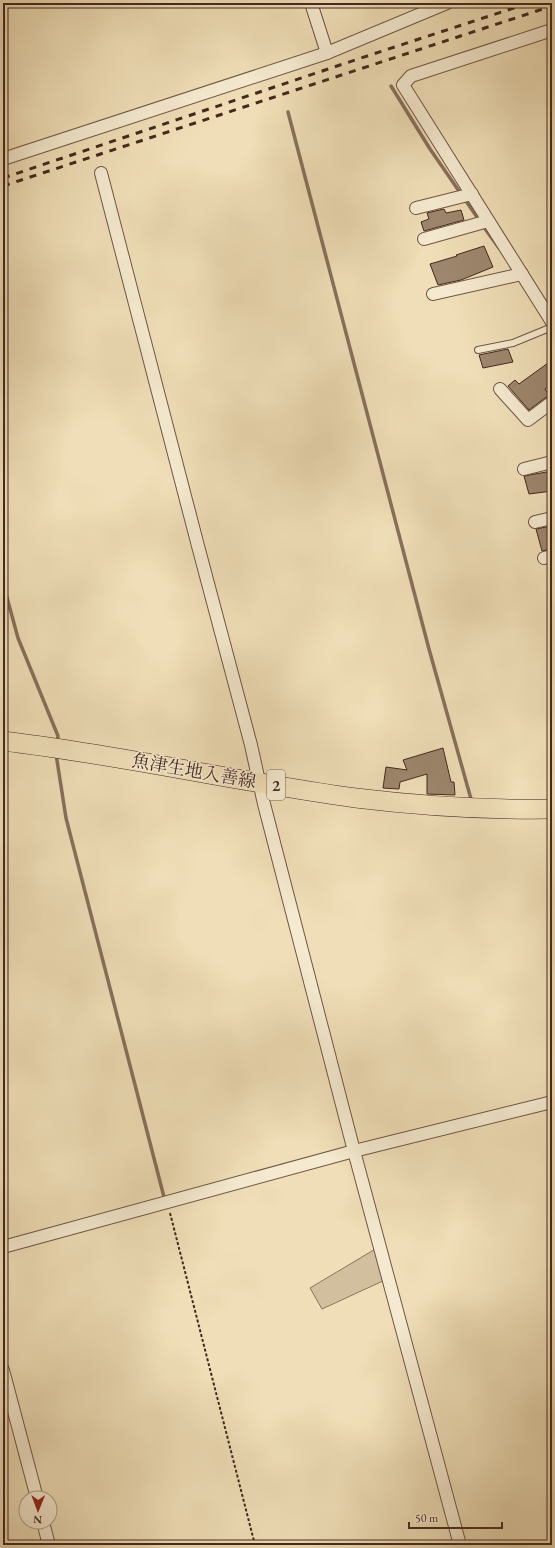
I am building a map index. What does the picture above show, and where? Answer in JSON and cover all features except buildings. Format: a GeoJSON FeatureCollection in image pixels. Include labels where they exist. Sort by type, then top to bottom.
{"type":"FeatureCollection","features":[{"type":"Feature","properties":{"kind":"main road","name":"魚津生地入善線"},"geometry":{"type":"LineString","coordinates":[[3,741],[58,748],[355,798],[440,807],[552,810]]}},
{"type":"Feature","properties":{"kind":"street"},"geometry":{"type":"LineString","coordinates":[[311,3],[327,53]]}},
{"type":"Feature","properties":{"kind":"street"},"geometry":{"type":"LineString","coordinates":[[3,159],[327,53],[447,3]]}},
{"type":"Feature","properties":{"kind":"street"},"geometry":{"type":"LineString","coordinates":[[552,30],[411,76],[403,85],[552,322]]}},
{"type":"Feature","properties":{"kind":"street"},"geometry":{"type":"LineString","coordinates":[[101,173],[261,782],[264,804],[354,1151],[460,1545]]}},
{"type":"Feature","properties":{"kind":"street"},"geometry":{"type":"LineString","coordinates":[[416,208],[472,194]]}},
{"type":"Feature","properties":{"kind":"street"},"geometry":{"type":"LineString","coordinates":[[424,239],[488,221]]}},
{"type":"Feature","properties":{"kind":"street"},"geometry":{"type":"LineString","coordinates":[[433,294],[522,274]]}},
{"type":"Feature","properties":{"kind":"street"},"geometry":{"type":"LineString","coordinates":[[500,389],[528,420],[552,402]]}},
{"type":"Feature","properties":{"kind":"street"},"geometry":{"type":"LineString","coordinates":[[524,469],[552,462]]}},
{"type":"Feature","properties":{"kind":"street"},"geometry":{"type":"LineString","coordinates":[[535,522],[552,518]]}},
{"type":"Feature","properties":{"kind":"street"},"geometry":{"type":"LineString","coordinates":[[3,1246],[354,1151],[552,1102]]}},
{"type":"Feature","properties":{"kind":"street"},"geometry":{"type":"LineString","coordinates":[[3,1370],[35,1490]]}},
{"type":"Feature","properties":{"kind":"street"},"geometry":{"type":"LineString","coordinates":[[45,1530],[49,1545]]}},
{"type":"Feature","properties":{"kind":"lane"},"geometry":{"type":"LineString","coordinates":[[478,350],[513,343],[552,327]]}},
{"type":"Feature","properties":{"kind":"path"},"geometry":{"type":"LineString","coordinates":[[167,1202],[255,1545]]}},
{"type":"Feature","properties":{"kind":"shaded area"},"geometry":{"type":"Polygon","coordinates":[[[377,1248],[385,1280],[322,1309],[310,1288],[377,1248]]]}},
{"type":"Feature","properties":{"kind":"waterway"},"geometry":{"type":"LineString","coordinates":[[391,86],[430,149],[479,220]]}},
{"type":"Feature","properties":{"kind":"waterway"},"geometry":{"type":"LineString","coordinates":[[288,112],[429,649],[471,799]]}},
{"type":"Feature","properties":{"kind":"waterway"},"geometry":{"type":"LineString","coordinates":[[483,226],[499,248]]}},
{"type":"Feature","properties":{"kind":"waterway"},"geometry":{"type":"LineString","coordinates":[[3,583],[18,638],[58,736],[57,742]]}},
{"type":"Feature","properties":{"kind":"waterway"},"geometry":{"type":"LineString","coordinates":[[56,754],[66,818],[164,1197]]}},
{"type":"Feature","properties":{"kind":"railway"},"geometry":{"type":"LineString","coordinates":[[3,178],[529,3]]}},
{"type":"Feature","properties":{"kind":"railway"},"geometry":{"type":"LineString","coordinates":[[3,186],[552,6]]}}]}
